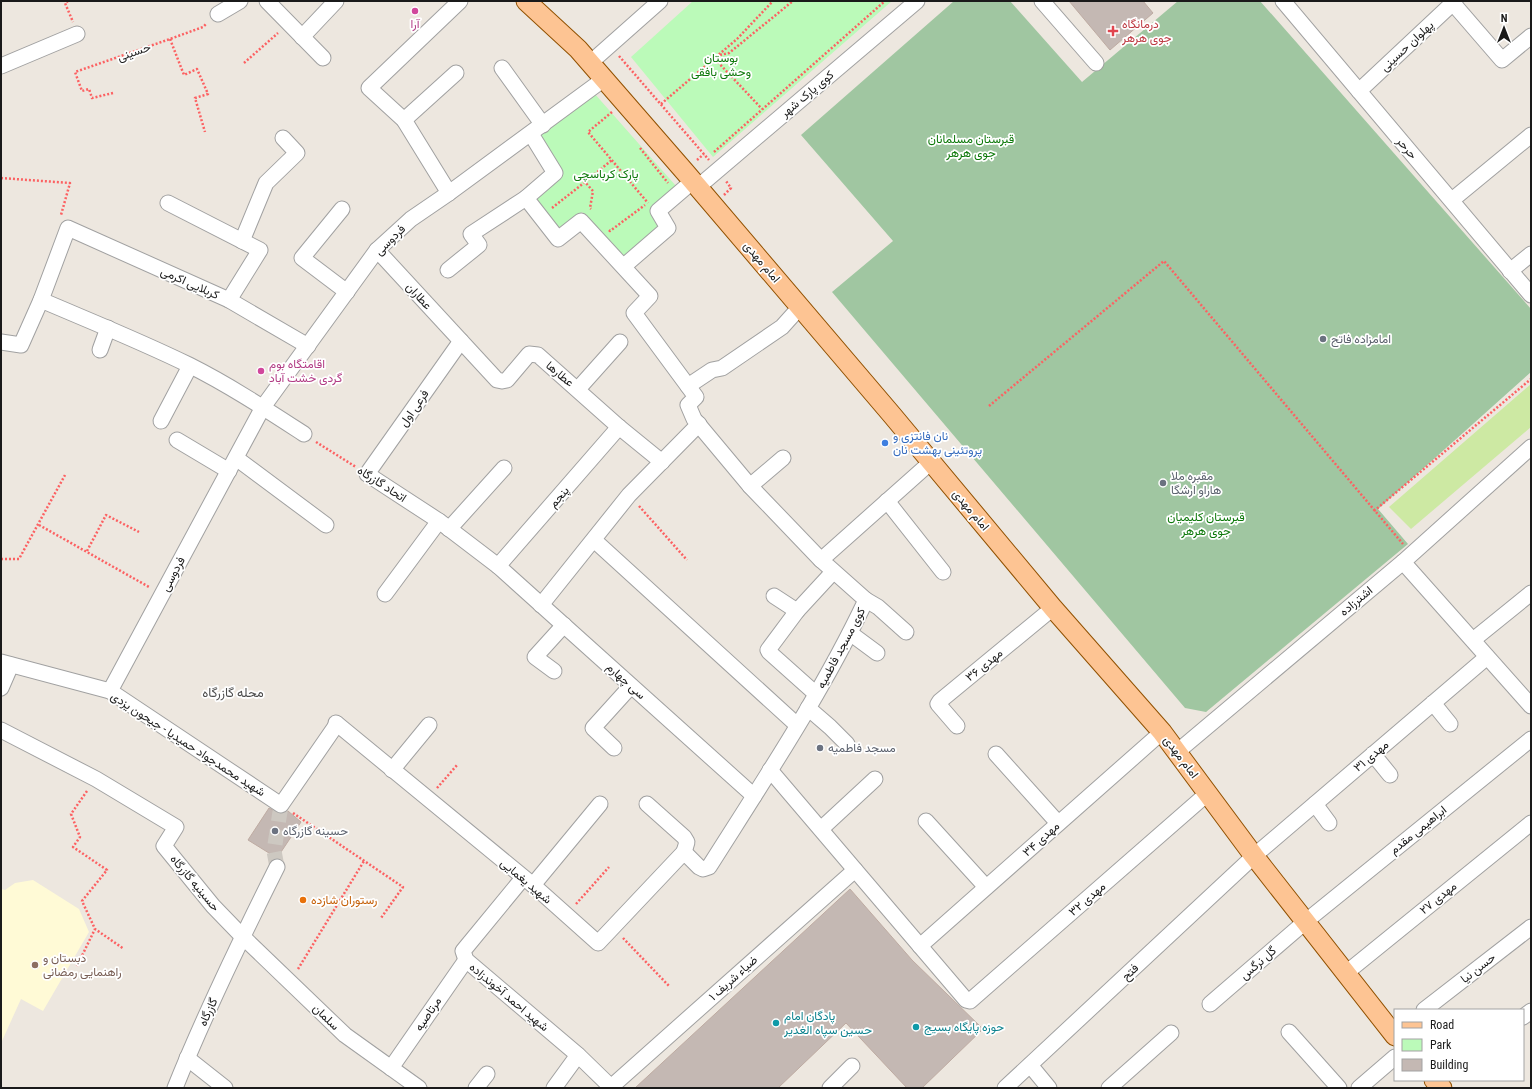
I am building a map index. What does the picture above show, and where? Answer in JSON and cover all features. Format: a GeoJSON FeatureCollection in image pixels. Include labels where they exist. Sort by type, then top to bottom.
{"type":"FeatureCollection","features":[{"type":"Feature","properties":{"kind":"main road","name":"امام مهدی"},"geometry":{"type":"LineString","coordinates":[[526,1],[578,49],[713,205],[1053,608],[1162,732],[1254,856],[1394,1035]]}},
{"type":"Feature","properties":{"kind":"street"},"geometry":{"type":"LineString","coordinates":[[218,14],[240,1]]}},
{"type":"Feature","properties":{"kind":"street"},"geometry":{"type":"LineString","coordinates":[[267,1],[323,58]]}},
{"type":"Feature","properties":{"kind":"street"},"geometry":{"type":"LineString","coordinates":[[302,37],[336,1]]}},
{"type":"Feature","properties":{"kind":"street"},"geometry":{"type":"LineString","coordinates":[[449,193],[404,120],[369,88],[460,1]]}},
{"type":"Feature","properties":{"kind":"street","name":"کوی پارک شهر"},"geometry":{"type":"LineString","coordinates":[[653,207],[718,170],[917,1]]}},
{"type":"Feature","properties":{"kind":"street"},"geometry":{"type":"LineString","coordinates":[[1042,1],[1096,63]]}},
{"type":"Feature","properties":{"kind":"street","name":"حرحر"},"geometry":{"type":"LineString","coordinates":[[1283,1],[1531,295]]}},
{"type":"Feature","properties":{"kind":"street"},"geometry":{"type":"LineString","coordinates":[[590,63],[657,2]]}},
{"type":"Feature","properties":{"kind":"street"},"geometry":{"type":"LineString","coordinates":[[1453,2],[1502,60],[1531,36]]}},
{"type":"Feature","properties":{"kind":"street","name":"پهلوان حسینی"},"geometry":{"type":"LineString","coordinates":[[1359,91],[1453,2]]}},
{"type":"Feature","properties":{"kind":"street"},"geometry":{"type":"LineString","coordinates":[[1,66],[77,34]]}},
{"type":"Feature","properties":{"kind":"street"},"geometry":{"type":"LineString","coordinates":[[502,68],[543,125]]}},
{"type":"Feature","properties":{"kind":"street"},"geometry":{"type":"LineString","coordinates":[[404,120],[456,73]]}},
{"type":"Feature","properties":{"kind":"street","name":"فردوسی"},"geometry":{"type":"LineString","coordinates":[[110,691],[263,407],[377,250],[411,219],[531,134],[604,79]]}},
{"type":"Feature","properties":{"kind":"street"},"geometry":{"type":"LineString","coordinates":[[448,270],[479,245],[471,234],[526,198],[556,173],[531,134]]}},
{"type":"Feature","properties":{"kind":"street"},"geometry":{"type":"LineString","coordinates":[[1452,200],[1531,136]]}},
{"type":"Feature","properties":{"kind":"street"},"geometry":{"type":"LineString","coordinates":[[242,241],[266,183],[297,153],[283,138]]}},
{"type":"Feature","properties":{"kind":"street"},"geometry":{"type":"LineString","coordinates":[[526,198],[540,218],[558,239],[581,221],[650,296],[634,313],[696,398],[688,405],[696,421],[662,462],[629,495],[541,606]]}},
{"type":"Feature","properties":{"kind":"street"},"geometry":{"type":"LineString","coordinates":[[168,204],[260,250],[229,300]]}},
{"type":"Feature","properties":{"kind":"street"},"geometry":{"type":"LineString","coordinates":[[624,266],[668,228],[653,207]]}},
{"type":"Feature","properties":{"kind":"street"},"geometry":{"type":"LineString","coordinates":[[342,209],[302,258],[347,292]]}},
{"type":"Feature","properties":{"kind":"street"},"geometry":{"type":"LineString","coordinates":[[1,342],[21,345],[41,300],[68,228]]}},
{"type":"Feature","properties":{"kind":"street","name":"کربلایی اکرمی"},"geometry":{"type":"LineString","coordinates":[[68,228],[229,300],[308,346]]}},
{"type":"Feature","properties":{"kind":"street","name":"عطاران"},"geometry":{"type":"LineString","coordinates":[[377,250],[461,341]]}},
{"type":"Feature","properties":{"kind":"street"},"geometry":{"type":"LineString","coordinates":[[1510,271],[1531,254]]}},
{"type":"Feature","properties":{"kind":"street"},"geometry":{"type":"LineString","coordinates":[[41,300],[108,328],[190,366],[263,407],[304,434]]}},
{"type":"Feature","properties":{"kind":"street"},"geometry":{"type":"LineString","coordinates":[[688,386],[712,370],[722,368],[782,327],[800,308]]}},
{"type":"Feature","properties":{"kind":"street"},"geometry":{"type":"LineString","coordinates":[[100,350],[108,328]]}},
{"type":"Feature","properties":{"kind":"street","name":"عطارها"},"geometry":{"type":"LineString","coordinates":[[461,341],[497,380],[502,381],[506,380],[529,354],[538,355],[662,462]]}},
{"type":"Feature","properties":{"kind":"street","name":"فرعی اول"},"geometry":{"type":"LineString","coordinates":[[367,474],[461,341]]}},
{"type":"Feature","properties":{"kind":"street"},"geometry":{"type":"LineString","coordinates":[[578,389],[620,342]]}},
{"type":"Feature","properties":{"kind":"street"},"geometry":{"type":"LineString","coordinates":[[161,421],[190,366]]}},
{"type":"Feature","properties":{"kind":"street","name":"کوی مسجد فاطمیه"},"geometry":{"type":"LineString","coordinates":[[684,852],[699,867],[703,869],[709,867],[808,708],[850,633],[866,600],[833,572],[750,486],[696,421]]}},
{"type":"Feature","properties":{"kind":"street","name":"پنجم"},"geometry":{"type":"LineString","coordinates":[[498,566],[620,427]]}},
{"type":"Feature","properties":{"kind":"street"},"geometry":{"type":"LineString","coordinates":[[177,440],[233,464],[326,524]]}},
{"type":"Feature","properties":{"kind":"street","name":"اشترزاده"},"geometry":{"type":"LineString","coordinates":[[1177,752],[1407,558],[1531,447]]}},
{"type":"Feature","properties":{"kind":"street"},"geometry":{"type":"LineString","coordinates":[[750,486],[783,458]]}},
{"type":"Feature","properties":{"kind":"street"},"geometry":{"type":"LineString","coordinates":[[821,560],[931,462]]}},
{"type":"Feature","properties":{"kind":"street"},"geometry":{"type":"LineString","coordinates":[[385,594],[444,525],[504,468]]}},
{"type":"Feature","properties":{"kind":"street","name":"اتحاد گازرگاه"},"geometry":{"type":"LineString","coordinates":[[367,474],[444,525],[498,566]]}},
{"type":"Feature","properties":{"kind":"street"},"geometry":{"type":"LineString","coordinates":[[887,502],[943,572]]}},
{"type":"Feature","properties":{"kind":"street"},"geometry":{"type":"LineString","coordinates":[[594,540],[797,725]]}},
{"type":"Feature","properties":{"kind":"street"},"geometry":{"type":"LineString","coordinates":[[1407,558],[1487,657],[1531,706]]}},
{"type":"Feature","properties":{"kind":"street","name":"سی چهارم"},"geometry":{"type":"LineString","coordinates":[[498,566],[754,796]]}},
{"type":"Feature","properties":{"kind":"street"},"geometry":{"type":"LineString","coordinates":[[816,694],[769,652],[769,647],[796,611],[833,572]]}},
{"type":"Feature","properties":{"kind":"street"},"geometry":{"type":"LineString","coordinates":[[1473,640],[1531,593]]}},
{"type":"Feature","properties":{"kind":"street"},"geometry":{"type":"LineString","coordinates":[[774,596],[796,611]]}},
{"type":"Feature","properties":{"kind":"street"},"geometry":{"type":"LineString","coordinates":[[866,600],[878,607],[906,632]]}},
{"type":"Feature","properties":{"kind":"street","name":"مهدی ۳۶"},"geometry":{"type":"LineString","coordinates":[[957,726],[938,704],[940,701],[1053,608]]}},
{"type":"Feature","properties":{"kind":"street"},"geometry":{"type":"LineString","coordinates":[[554,671],[535,657],[564,625]]}},
{"type":"Feature","properties":{"kind":"street"},"geometry":{"type":"LineString","coordinates":[[850,633],[877,652]]}},
{"type":"Feature","properties":{"kind":"street","name":"مهدی ۳۱"},"geometry":{"type":"LineString","coordinates":[[1254,856],[1487,657]]}},
{"type":"Feature","properties":{"kind":"street"},"geometry":{"type":"LineString","coordinates":[[1,688],[6,663]]}},
{"type":"Feature","properties":{"kind":"street","name":"شهيد محمدجواد حميديا - جيحون یزدی"},"geometry":{"type":"LineString","coordinates":[[6,663],[110,691],[281,805]]}},
{"type":"Feature","properties":{"kind":"street"},"geometry":{"type":"LineString","coordinates":[[614,748],[593,728],[631,686]]}},
{"type":"Feature","properties":{"kind":"street"},"geometry":{"type":"LineString","coordinates":[[1433,703],[1450,724]]}},
{"type":"Feature","properties":{"kind":"street"},"geometry":{"type":"LineString","coordinates":[[808,708],[847,744]]}},
{"type":"Feature","properties":{"kind":"street","name":"شهید یغمایی"},"geometry":{"type":"LineString","coordinates":[[281,805],[336,724],[528,882],[598,943],[684,852]]}},
{"type":"Feature","properties":{"kind":"street"},"geometry":{"type":"LineString","coordinates":[[392,770],[429,725]]}},
{"type":"Feature","properties":{"kind":"street","name":"حسینیه گازرگاه"},"geometry":{"type":"LineString","coordinates":[[1,730],[96,779],[176,827],[164,846],[213,906],[242,936]]}},
{"type":"Feature","properties":{"kind":"street","name":"مهدی ۳۴"},"geometry":{"type":"LineString","coordinates":[[920,946],[1162,732]]}},
{"type":"Feature","properties":{"kind":"street","name":"ابراهیمی مقدم"},"geometry":{"type":"LineString","coordinates":[[1305,922],[1531,739]]}},
{"type":"Feature","properties":{"kind":"street"},"geometry":{"type":"LineString","coordinates":[[996,754],[1058,824]]}},
{"type":"Feature","properties":{"kind":"street"},"geometry":{"type":"LineString","coordinates":[[1373,754],[1390,775]]}},
{"type":"Feature","properties":{"kind":"street"},"geometry":{"type":"LineString","coordinates":[[770,770],[920,946]]}},
{"type":"Feature","properties":{"kind":"street"},"geometry":{"type":"LineString","coordinates":[[821,829],[875,779]]}},
{"type":"Feature","properties":{"kind":"street","name":"مهدی ۳۲"},"geometry":{"type":"LineString","coordinates":[[920,946],[966,1000],[970,1001],[1208,793]]}},
{"type":"Feature","properties":{"kind":"street"},"geometry":{"type":"LineString","coordinates":[[528,882],[600,804]]}},
{"type":"Feature","properties":{"kind":"street"},"geometry":{"type":"LineString","coordinates":[[647,804],[684,838],[687,842],[684,852]]}},
{"type":"Feature","properties":{"kind":"street"},"geometry":{"type":"LineString","coordinates":[[1315,804],[1329,824]]}},
{"type":"Feature","properties":{"kind":"street"},"geometry":{"type":"LineString","coordinates":[[926,821],[986,887]]}},
{"type":"Feature","properties":{"kind":"street","name":"مهدی ۲۷"},"geometry":{"type":"LineString","coordinates":[[1346,973],[1531,823]]}},
{"type":"Feature","properties":{"kind":"street","name":"فتح"},"geometry":{"type":"LineString","coordinates":[[1005,1088],[1254,856]]}},
{"type":"Feature","properties":{"kind":"street"},"geometry":{"type":"LineString","coordinates":[[242,936],[277,867]]}},
{"type":"Feature","properties":{"kind":"street","name":"ضیاء شریف ۱"},"geometry":{"type":"LineString","coordinates":[[611,1088],[855,870]]}},
{"type":"Feature","properties":{"kind":"street","name":"شهید احمد آخوندزاده"},"geometry":{"type":"LineString","coordinates":[[528,882],[463,951],[466,960],[578,1055],[611,1088]]}},
{"type":"Feature","properties":{"kind":"street","name":"گل نرگس"},"geometry":{"type":"LineString","coordinates":[[1210,1004],[1305,922]]}},
{"type":"Feature","properties":{"kind":"street","name":"حسن نیا"},"geometry":{"type":"LineString","coordinates":[[1425,1009],[1531,927]]}},
{"type":"Feature","properties":{"kind":"street","name":"سلمان"},"geometry":{"type":"LineString","coordinates":[[242,936],[345,1035],[419,1088]]}},
{"type":"Feature","properties":{"kind":"street","name":"گازرگاه"},"geometry":{"type":"LineString","coordinates":[[175,1088],[242,936]]}},
{"type":"Feature","properties":{"kind":"street","name":"مرتاصیه"},"geometry":{"type":"LineString","coordinates":[[391,1068],[466,960]]}},
{"type":"Feature","properties":{"kind":"street"},"geometry":{"type":"LineString","coordinates":[[1289,1032],[1339,1088]]}},
{"type":"Feature","properties":{"kind":"street"},"geometry":{"type":"LineString","coordinates":[[1109,1088],[1171,1033]]}},
{"type":"Feature","properties":{"kind":"street"},"geometry":{"type":"LineString","coordinates":[[554,1088],[578,1055]]}},
{"type":"Feature","properties":{"kind":"street"},"geometry":{"type":"LineString","coordinates":[[187,1058],[225,1088]]}},
{"type":"Feature","properties":{"kind":"street"},"geometry":{"type":"LineString","coordinates":[[1359,1088],[1394,1058]]}},
{"type":"Feature","properties":{"kind":"street"},"geometry":{"type":"LineString","coordinates":[[1030,1065],[1049,1088]]}},
{"type":"Feature","properties":{"kind":"street"},"geometry":{"type":"LineString","coordinates":[[830,1088],[852,1066]]}},
{"type":"Feature","properties":{"kind":"street"},"geometry":{"type":"LineString","coordinates":[[476,1088],[487,1074]]}},
{"type":"Feature","properties":{"kind":"path"},"geometry":{"type":"LineString","coordinates":[[68,1],[65,3],[77,34]]}},
{"type":"Feature","properties":{"kind":"path"},"geometry":{"type":"LineString","coordinates":[[661,104],[737,39],[773,1]]}},
{"type":"Feature","properties":{"kind":"path"},"geometry":{"type":"LineString","coordinates":[[719,55],[729,53],[793,1]]}},
{"type":"Feature","properties":{"kind":"path"},"geometry":{"type":"LineString","coordinates":[[707,158],[885,1]]}},
{"type":"Feature","properties":{"kind":"path","name":"حسینی"},"geometry":{"type":"LineString","coordinates":[[113,93],[92,98],[89,89],[82,91],[76,72],[203,27],[218,14]]}},
{"type":"Feature","properties":{"kind":"path"},"geometry":{"type":"LineString","coordinates":[[244,63],[289,24]]}},
{"type":"Feature","properties":{"kind":"path"},"geometry":{"type":"LineString","coordinates":[[170,39],[184,75],[197,69],[208,94],[195,98],[205,132]]}},
{"type":"Feature","properties":{"kind":"path"},"geometry":{"type":"LineString","coordinates":[[609,46],[718,170],[731,188],[713,205]]}},
{"type":"Feature","properties":{"kind":"path"},"geometry":{"type":"LineString","coordinates":[[715,58],[762,110],[775,122]]}},
{"type":"Feature","properties":{"kind":"path"},"geometry":{"type":"LineString","coordinates":[[605,225],[610,231],[653,207],[588,132],[612,112]]}},
{"type":"Feature","properties":{"kind":"path"},"geometry":{"type":"LineString","coordinates":[[540,218],[612,160]]}},
{"type":"Feature","properties":{"kind":"path"},"geometry":{"type":"LineString","coordinates":[[1,178],[70,183],[60,221],[68,228]]}},
{"type":"Feature","properties":{"kind":"path"},"geometry":{"type":"LineString","coordinates":[[585,182],[592,191],[590,208],[595,214]]}},
{"type":"Feature","properties":{"kind":"path"},"geometry":{"type":"LineString","coordinates":[[989,406],[1164,261],[1374,510],[1407,558]]}},
{"type":"Feature","properties":{"kind":"path"},"geometry":{"type":"LineString","coordinates":[[1374,510],[1531,379]]}},
{"type":"Feature","properties":{"kind":"path","name":"اتحاد گازرگاه"},"geometry":{"type":"LineString","coordinates":[[304,434],[367,474]]}},
{"type":"Feature","properties":{"kind":"path"},"geometry":{"type":"LineString","coordinates":[[1,559],[19,559],[39,525],[65,475]]}},
{"type":"Feature","properties":{"kind":"path"},"geometry":{"type":"LineString","coordinates":[[629,495],[687,560]]}},
{"type":"Feature","properties":{"kind":"path"},"geometry":{"type":"LineString","coordinates":[[87,552],[106,515],[139,532]]}},
{"type":"Feature","properties":{"kind":"path"},"geometry":{"type":"LineString","coordinates":[[39,525],[162,594]]}},
{"type":"Feature","properties":{"kind":"path"},"geometry":{"type":"LineString","coordinates":[[428,799],[458,764]]}},
{"type":"Feature","properties":{"kind":"path"},"geometry":{"type":"LineString","coordinates":[[96,779],[71,814],[80,837],[73,847],[107,870],[82,902],[95,929],[124,949]]}},
{"type":"Feature","properties":{"kind":"path"},"geometry":{"type":"LineString","coordinates":[[281,805],[364,860],[403,888],[381,918]]}},
{"type":"Feature","properties":{"kind":"path"},"geometry":{"type":"LineString","coordinates":[[290,982],[364,860]]}},
{"type":"Feature","properties":{"kind":"path"},"geometry":{"type":"LineString","coordinates":[[567,915],[609,867]]}},
{"type":"Feature","properties":{"kind":"path"},"geometry":{"type":"LineString","coordinates":[[613,927],[669,986]]}},
{"type":"Feature","properties":{"kind":"path"},"geometry":{"type":"LineString","coordinates":[[77,966],[95,929]]}},
{"type":"Feature","properties":{"kind":"shaded area","name":"دبستان و راهنمایی رمضانی"},"geometry":{"type":"Polygon","coordinates":[[[33,880],[79,909],[89,932],[43,1011],[21,999],[2,1041],[1,889],[5,890],[15,883],[33,880]]]}},
{"type":"Feature","properties":{"kind":"green space","name":"بوستان وحشی بافقی"},"geometry":{"type":"Polygon","coordinates":[[[693,1],[892,1],[713,157],[631,57],[693,1]]]}},
{"type":"Feature","properties":{"kind":"green space","name":"قبرستان مسلمانان جوی هرهر"},"geometry":{"type":"Polygon","coordinates":[[[954,1],[1010,1],[1082,82],[1178,1],[1260,1],[1531,309],[1531,372],[1378,509],[1408,544],[1206,712],[1185,708],[832,292],[893,241],[801,135],[954,1]]]}},
{"type":"Feature","properties":{"kind":"green space","name":"پارک کرباسچی"},"geometry":{"type":"Polygon","coordinates":[[[594,93],[676,186],[653,208],[664,228],[625,258],[582,212],[562,231],[533,199],[561,174],[538,133],[594,93]]]}},
{"type":"Feature","properties":{"kind":"green space"},"geometry":{"type":"Polygon","coordinates":[[[1531,384],[1531,427],[1411,529],[1389,507],[1531,384]]]}},
{"type":"Feature","properties":{"kind":"building","name":"درمانگاه جوی هرهر"},"geometry":{"type":"Polygon","coordinates":[[[1069,1],[1143,1],[1153,13],[1110,50],[1069,1]]]}},
{"type":"Feature","properties":{"kind":"building","name":"حسینه گازرگاه"},"geometry":{"type":"Polygon","coordinates":[[[269,808],[280,814],[288,811],[301,822],[277,858],[248,840],[269,808]]]}},
{"type":"Feature","properties":{"kind":"building","name":"پادگان امام حسین سپاه الغدیر"},"geometry":{"type":"Polygon","coordinates":[[[850,889],[912,960],[983,1029],[922,1088],[907,1088],[846,1023],[778,1088],[635,1088],[850,889]]]}},
{"type":"Feature","properties":{"kind":"tunnel"},"geometry":{"type":"LineString","coordinates":[[277,867],[274,851],[281,805]]}},
{"type":"Feature","properties":{"kind":"place","name":"آرا"},"geometry":{"type":"Point","coordinates":[415,11]}},
{"type":"Feature","properties":{"kind":"place","name":"درمانگاه جوی هرهر"},"geometry":{"type":"Point","coordinates":[1113,31]}},
{"type":"Feature","properties":{"kind":"place","name":"امامزاده فاتح"},"geometry":{"type":"Point","coordinates":[1323,339]}},
{"type":"Feature","properties":{"kind":"place","name":"اقامتگاه بوم گردی خشت آباد"},"geometry":{"type":"Point","coordinates":[261,371]}},
{"type":"Feature","properties":{"kind":"place","name":"نان فانتزی و پروتئینی بهشت نان"},"geometry":{"type":"Point","coordinates":[885,443]}},
{"type":"Feature","properties":{"kind":"place","name":"مقبره ملا هاراو ارشگا"},"geometry":{"type":"Point","coordinates":[1163,483]}},
{"type":"Feature","properties":{"kind":"place","name":"مسجد فاطمیه"},"geometry":{"type":"Point","coordinates":[820,748]}},
{"type":"Feature","properties":{"kind":"place","name":"حسینه گازرگاه"},"geometry":{"type":"Point","coordinates":[275,831]}},
{"type":"Feature","properties":{"kind":"place","name":"رستوران شازده"},"geometry":{"type":"Point","coordinates":[303,900]}},
{"type":"Feature","properties":{"kind":"place","name":"دبستان و راهنمایی رمضانی"},"geometry":{"type":"Point","coordinates":[35,965]}},
{"type":"Feature","properties":{"kind":"place","name":"پادگان امام حسین سپاه الغدیر"},"geometry":{"type":"Point","coordinates":[776,1023]}},
{"type":"Feature","properties":{"kind":"place","name":"حوزه پایگاه بسیج"},"geometry":{"type":"Point","coordinates":[916,1027]}},
{"type":"Feature","properties":{"kind":"district","name":"محله گازرگاه"},"geometry":{"type":"Point","coordinates":[233,692]}},
{"type":"Feature","properties":{"kind":"park label","name":"قبرستان کلیمیان جوی هرهر"},"geometry":{"type":"Point","coordinates":[1206,524]}}]}
